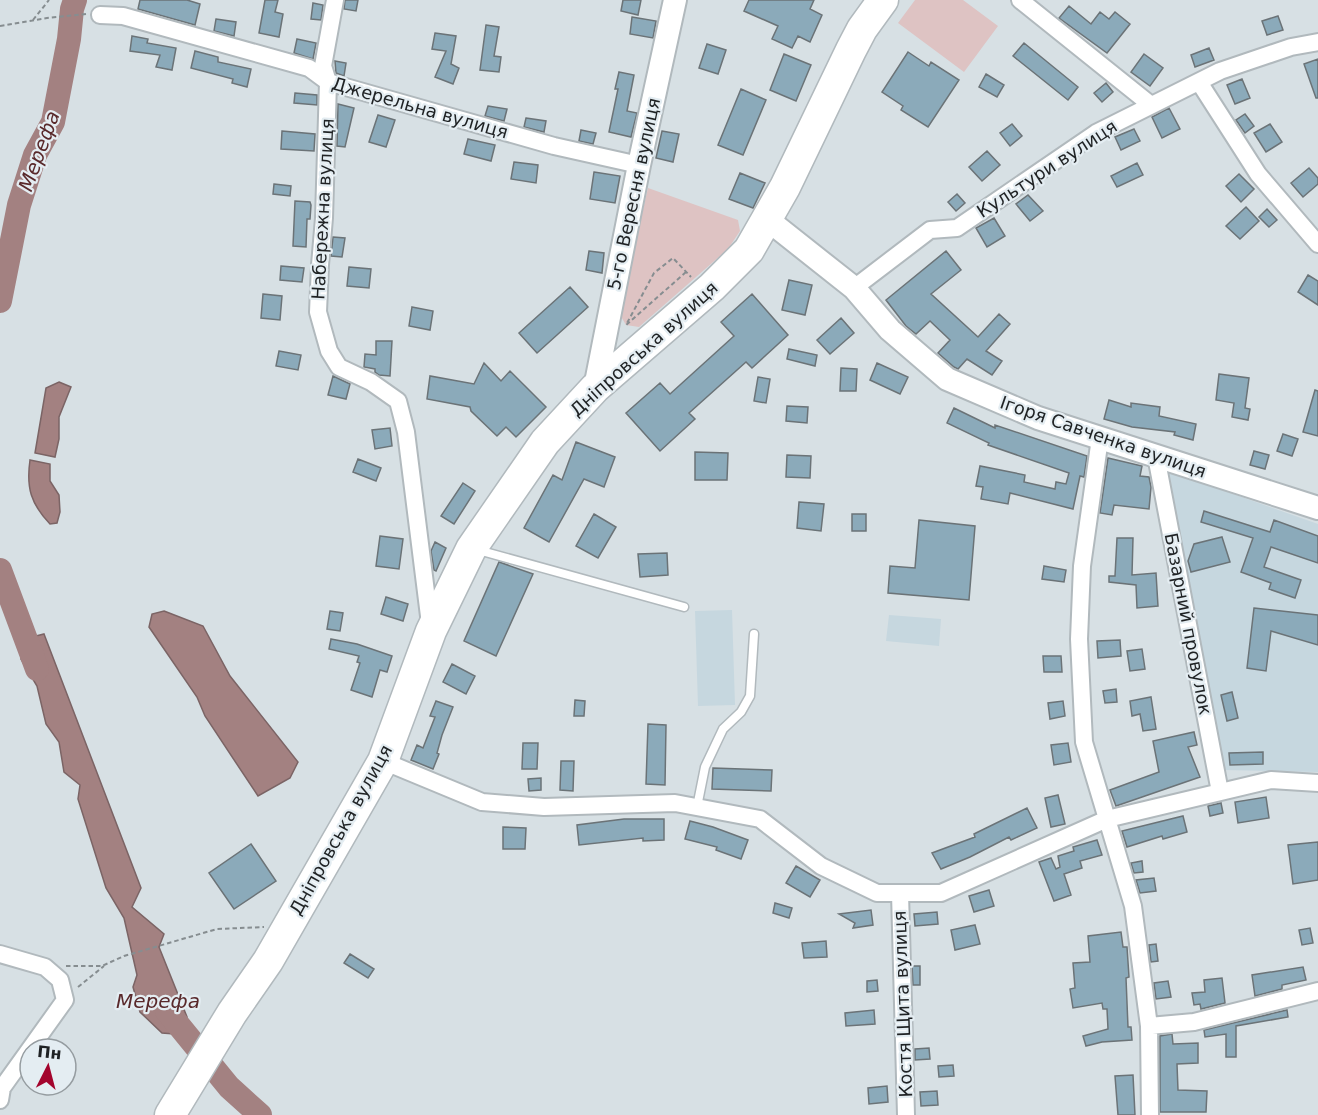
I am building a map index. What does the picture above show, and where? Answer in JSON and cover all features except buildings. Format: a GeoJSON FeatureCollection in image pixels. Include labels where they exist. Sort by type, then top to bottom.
{"type":"FeatureCollection","features":[{"type":"Feature","properties":{"kind":"highway","name":"Дніпровська вулиця"},"geometry":{"type":"LineString","coordinates":[[170,1115],[232,1012],[268,961],[383,761],[431,631],[471,549],[545,442],[595,388],[738,263],[749,250],[768,220],[850,50],[862,29],[884,0]]}},
{"type":"Feature","properties":{"kind":"street","name":"Набережна вулиця"},"geometry":{"type":"LineString","coordinates":[[335,0],[323,66],[328,82],[324,218],[318,312],[329,351],[339,367],[370,382],[398,401],[406,432],[431,631]]}},
{"type":"Feature","properties":{"kind":"street","name":"5-го Вересня вулиця"},"geometry":{"type":"LineString","coordinates":[[595,388],[639,165],[675,0]]}},
{"type":"Feature","properties":{"kind":"street"},"geometry":{"type":"LineString","coordinates":[[1020,0],[1151,105]]}},
{"type":"Feature","properties":{"kind":"street","name":"Джерельна вулиця"},"geometry":{"type":"LineString","coordinates":[[100,15],[123,16],[309,68],[328,82],[554,146],[639,165]]}},
{"type":"Feature","properties":{"kind":"street","name":"Культури вулиця"},"geometry":{"type":"LineString","coordinates":[[855,288],[930,230],[957,228],[1096,133],[1220,71],[1291,47],[1318,42]]}},
{"type":"Feature","properties":{"kind":"street"},"geometry":{"type":"LineString","coordinates":[[1198,81],[1258,174],[1318,244]]}},
{"type":"Feature","properties":{"kind":"street","name":"Ігоря Савченка вулиця"},"geometry":{"type":"LineString","coordinates":[[768,220],[855,288],[890,330],[947,379],[1038,418],[1318,508]]}},
{"type":"Feature","properties":{"kind":"street"},"geometry":{"type":"LineString","coordinates":[[1100,438],[1082,566],[1079,639],[1084,742],[1133,906],[1149,1026],[1150,1115]]}},
{"type":"Feature","properties":{"kind":"street","name":"Базарний провулок"},"geometry":{"type":"LineString","coordinates":[[1156,456],[1220,792]]}},
{"type":"Feature","properties":{"kind":"street"},"geometry":{"type":"LineString","coordinates":[[383,761],[482,802],[544,807],[675,803],[760,819],[821,866],[877,893],[941,893],[1107,819],[1271,780],[1318,783]]}},
{"type":"Feature","properties":{"kind":"street","name":"Костя Щита вулиця"},"geometry":{"type":"LineString","coordinates":[[900,893],[906,1115]]}},
{"type":"Feature","properties":{"kind":"street"},"geometry":{"type":"LineString","coordinates":[[0,954],[45,967],[60,980],[65,1000],[2,1088],[0,1100]]}},
{"type":"Feature","properties":{"kind":"street"},"geometry":{"type":"LineString","coordinates":[[1149,1026],[1194,1022],[1318,991]]}},
{"type":"Feature","properties":{"kind":"lane"},"geometry":{"type":"LineString","coordinates":[[471,549],[684,607]]}},
{"type":"Feature","properties":{"kind":"lane"},"geometry":{"type":"LineString","coordinates":[[697,807],[705,767],[723,729],[741,712],[750,696],[754,634]]}},
{"type":"Feature","properties":{"kind":"path"},"geometry":{"type":"LineString","coordinates":[[33,20],[49,0]]}},
{"type":"Feature","properties":{"kind":"path"},"geometry":{"type":"LineString","coordinates":[[0,26],[80,13]]}},
{"type":"Feature","properties":{"kind":"path"},"geometry":{"type":"LineString","coordinates":[[673,258],[686,272],[626,325],[654,273],[673,258]]}},
{"type":"Feature","properties":{"kind":"path"},"geometry":{"type":"LineString","coordinates":[[45,967],[102,966],[123,956],[217,928],[289,926]]}},
{"type":"Feature","properties":{"kind":"path"},"geometry":{"type":"LineString","coordinates":[[65,1000],[106,964]]}},
{"type":"Feature","properties":{"kind":"shaded area"},"geometry":{"type":"Polygon","coordinates":[[[915,0],[963,0],[998,26],[964,72],[898,23],[915,0]]]}},
{"type":"Feature","properties":{"kind":"shaded area"},"geometry":{"type":"Polygon","coordinates":[[[648,188],[738,220],[740,231],[728,249],[639,327],[626,325],[619,313],[648,188]]]}},
{"type":"Feature","properties":{"kind":"shaded area"},"geometry":{"type":"Polygon","coordinates":[[[1165,470],[1318,524],[1318,772],[1223,770],[1165,470]]]}},
{"type":"Feature","properties":{"kind":"shaded area"},"geometry":{"type":"Polygon","coordinates":[[[732,610],[735,705],[698,706],[695,611],[732,610]]]}},
{"type":"Feature","properties":{"kind":"shaded area"},"geometry":{"type":"Polygon","coordinates":[[[889,615],[941,619],[939,646],[886,641],[889,615]]]}},
{"type":"Feature","properties":{"kind":"water"},"geometry":{"type":"Polygon","coordinates":[[[59,382],[71,387],[59,417],[59,439],[55,457],[35,453],[46,388],[59,382]]]}},
{"type":"Feature","properties":{"kind":"water"},"geometry":{"type":"Polygon","coordinates":[[[30,460],[50,464],[50,481],[59,495],[60,512],[57,523],[50,524],[38,510],[31,495],[30,460]]]}},
{"type":"Feature","properties":{"kind":"water"},"geometry":{"type":"Polygon","coordinates":[[[164,611],[203,626],[230,676],[298,762],[290,778],[258,796],[205,716],[197,697],[149,627],[152,614],[164,611]]]}},
{"type":"Feature","properties":{"kind":"water","name":"Мерефа"},"geometry":{"type":"Polygon","coordinates":[[[44,634],[141,888],[132,907],[164,934],[159,947],[187,1017],[187,1035],[162,1033],[140,1012],[133,987],[137,975],[124,918],[106,888],[78,799],[80,785],[64,772],[59,742],[46,724],[37,686],[21,659],[24,639],[44,634]]]}},
{"type":"Feature","properties":{"kind":"waterway","name":"Мерефа"},"geometry":{"type":"LineString","coordinates":[[0,301],[19,205],[35,155],[53,122],[75,0]]}},
{"type":"Feature","properties":{"kind":"waterway","name":"Мерефа"},"geometry":{"type":"LineString","coordinates":[[0,570],[37,669]]}},
{"type":"Feature","properties":{"kind":"waterway","name":"Мерефа"},"geometry":{"type":"LineString","coordinates":[[167,1011],[229,1087],[260,1115]]}}]}
